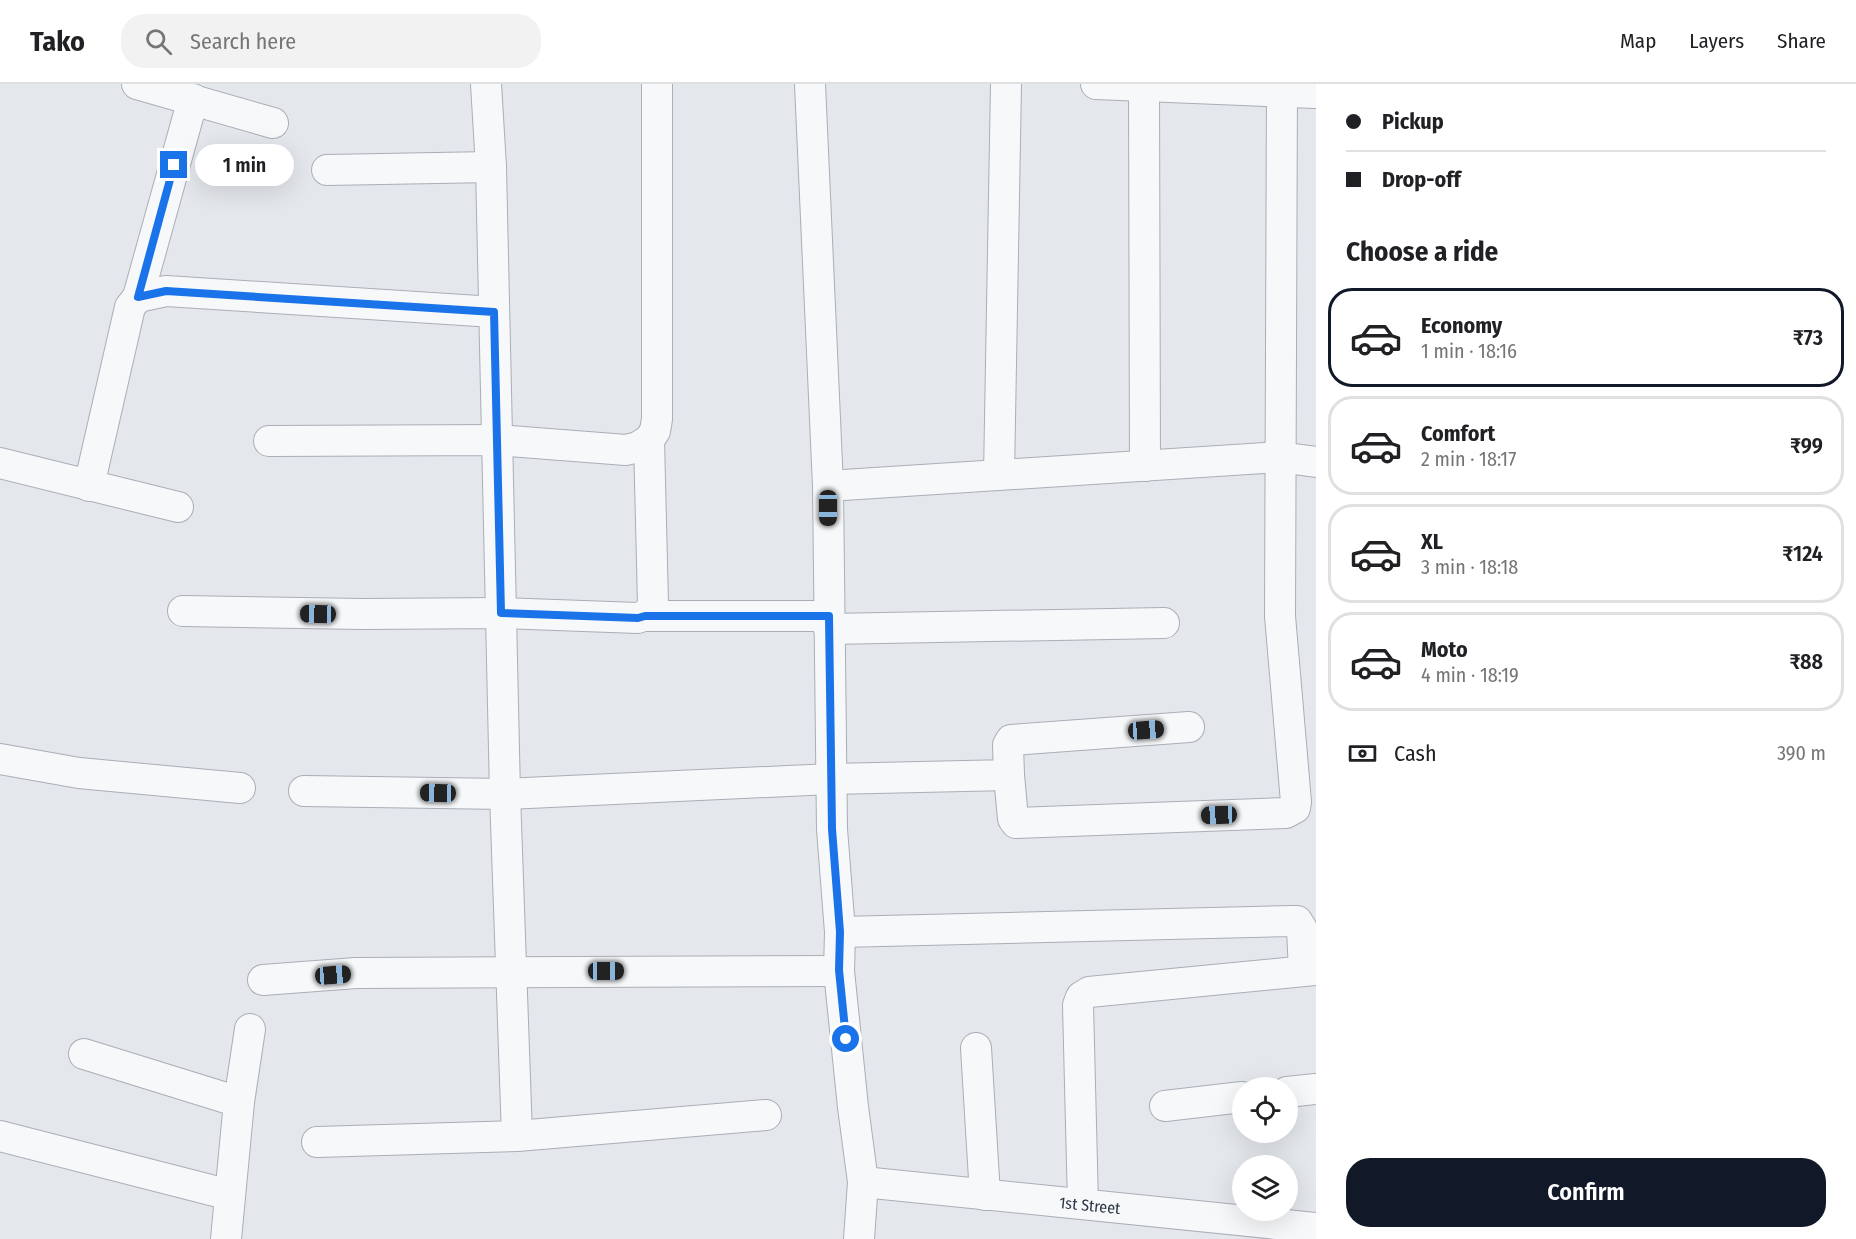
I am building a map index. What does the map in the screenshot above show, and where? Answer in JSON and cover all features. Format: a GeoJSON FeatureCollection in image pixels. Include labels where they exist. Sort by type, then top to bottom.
{"type":"FeatureCollection","features":[{"type":"Feature","properties":{"kind":"street"},"geometry":{"type":"LineString","coordinates":[[136,84],[273,123]]}},
{"type":"Feature","properties":{"kind":"street"},"geometry":{"type":"LineString","coordinates":[[486,84],[491,167],[505,794],[517,1136]]}},
{"type":"Feature","properties":{"kind":"street"},"geometry":{"type":"LineString","coordinates":[[269,441],[497,440],[626,450],[638,447],[649,440],[655,431],[657,419],[657,84]]}},
{"type":"Feature","properties":{"kind":"street"},"geometry":{"type":"LineString","coordinates":[[810,84],[828,486],[832,829],[840,932],[839,970],[863,1182],[859,1239]]}},
{"type":"Feature","properties":{"kind":"street"},"geometry":{"type":"LineString","coordinates":[[999,475],[1006,84]]}},
{"type":"Feature","properties":{"kind":"street"},"geometry":{"type":"LineString","coordinates":[[1096,84],[1282,88],[1316,93]]}},
{"type":"Feature","properties":{"kind":"street"},"geometry":{"type":"LineString","coordinates":[[1144,86],[1145,466]]}},
{"type":"Feature","properties":{"kind":"street"},"geometry":{"type":"LineString","coordinates":[[1189,727],[1011,740],[1008,745],[1013,819],[1016,823],[1286,813],[1306,808],[1295,790],[1280,616],[1282,88]]}},
{"type":"Feature","properties":{"kind":"street"},"geometry":{"type":"LineString","coordinates":[[89,486],[130,307],[138,297],[193,99]]}},
{"type":"Feature","properties":{"kind":"street"},"geometry":{"type":"LineString","coordinates":[[327,170],[491,167]]}},
{"type":"Feature","properties":{"kind":"street"},"geometry":{"type":"LineString","coordinates":[[138,297],[166,291],[494,312]]}},
{"type":"Feature","properties":{"kind":"street"},"geometry":{"type":"LineString","coordinates":[[645,616],[652,610],[653,604],[649,440]]}},
{"type":"Feature","properties":{"kind":"street"},"geometry":{"type":"LineString","coordinates":[[828,486],[1279,457],[1316,462]]}},
{"type":"Feature","properties":{"kind":"street"},"geometry":{"type":"LineString","coordinates":[[0,463],[178,507]]}},
{"type":"Feature","properties":{"kind":"street"},"geometry":{"type":"LineString","coordinates":[[183,611],[363,614],[501,613],[829,623],[1164,623]]}},
{"type":"Feature","properties":{"kind":"street"},"geometry":{"type":"LineString","coordinates":[[0,759],[79,772],[240,788]]}},
{"type":"Feature","properties":{"kind":"street"},"geometry":{"type":"LineString","coordinates":[[304,791],[505,794],[831,779],[1009,775]]}},
{"type":"Feature","properties":{"kind":"street"},"geometry":{"type":"LineString","coordinates":[[840,932],[1297,921],[1302,929],[1310,970],[1089,992],[1081,996],[1078,1005],[1083,1204]]}},
{"type":"Feature","properties":{"kind":"street"},"geometry":{"type":"LineString","coordinates":[[263,980],[356,974],[513,971],[839,970]]}},
{"type":"Feature","properties":{"kind":"street"},"geometry":{"type":"LineString","coordinates":[[226,1239],[239,1102],[250,1029]]}},
{"type":"Feature","properties":{"kind":"street"},"geometry":{"type":"LineString","coordinates":[[976,1048],[984,1195]]}},
{"type":"Feature","properties":{"kind":"street"},"geometry":{"type":"LineString","coordinates":[[84,1054],[239,1102]]}},
{"type":"Feature","properties":{"kind":"street"},"geometry":{"type":"LineString","coordinates":[[1298,1091],[1316,1089]]}},
{"type":"Feature","properties":{"kind":"street"},"geometry":{"type":"LineString","coordinates":[[1165,1106],[1232,1098]]}},
{"type":"Feature","properties":{"kind":"street"},"geometry":{"type":"LineString","coordinates":[[317,1142],[517,1136],[765,1115]]}},
{"type":"Feature","properties":{"kind":"street"},"geometry":{"type":"LineString","coordinates":[[0,1136],[230,1195]]}},
{"type":"Feature","properties":{"kind":"street","name":"1st Street"},"geometry":{"type":"LineString","coordinates":[[863,1182],[1316,1228]]}},
{"type":"Feature","properties":{"kind":"route"},"geometry":{"type":"LineString","coordinates":[[174,165],[138,297],[166,291],[494,312],[501,613],[638,618],[645,616],[829,616],[832,829],[840,932],[839,970],[846,1039]]}}]}
